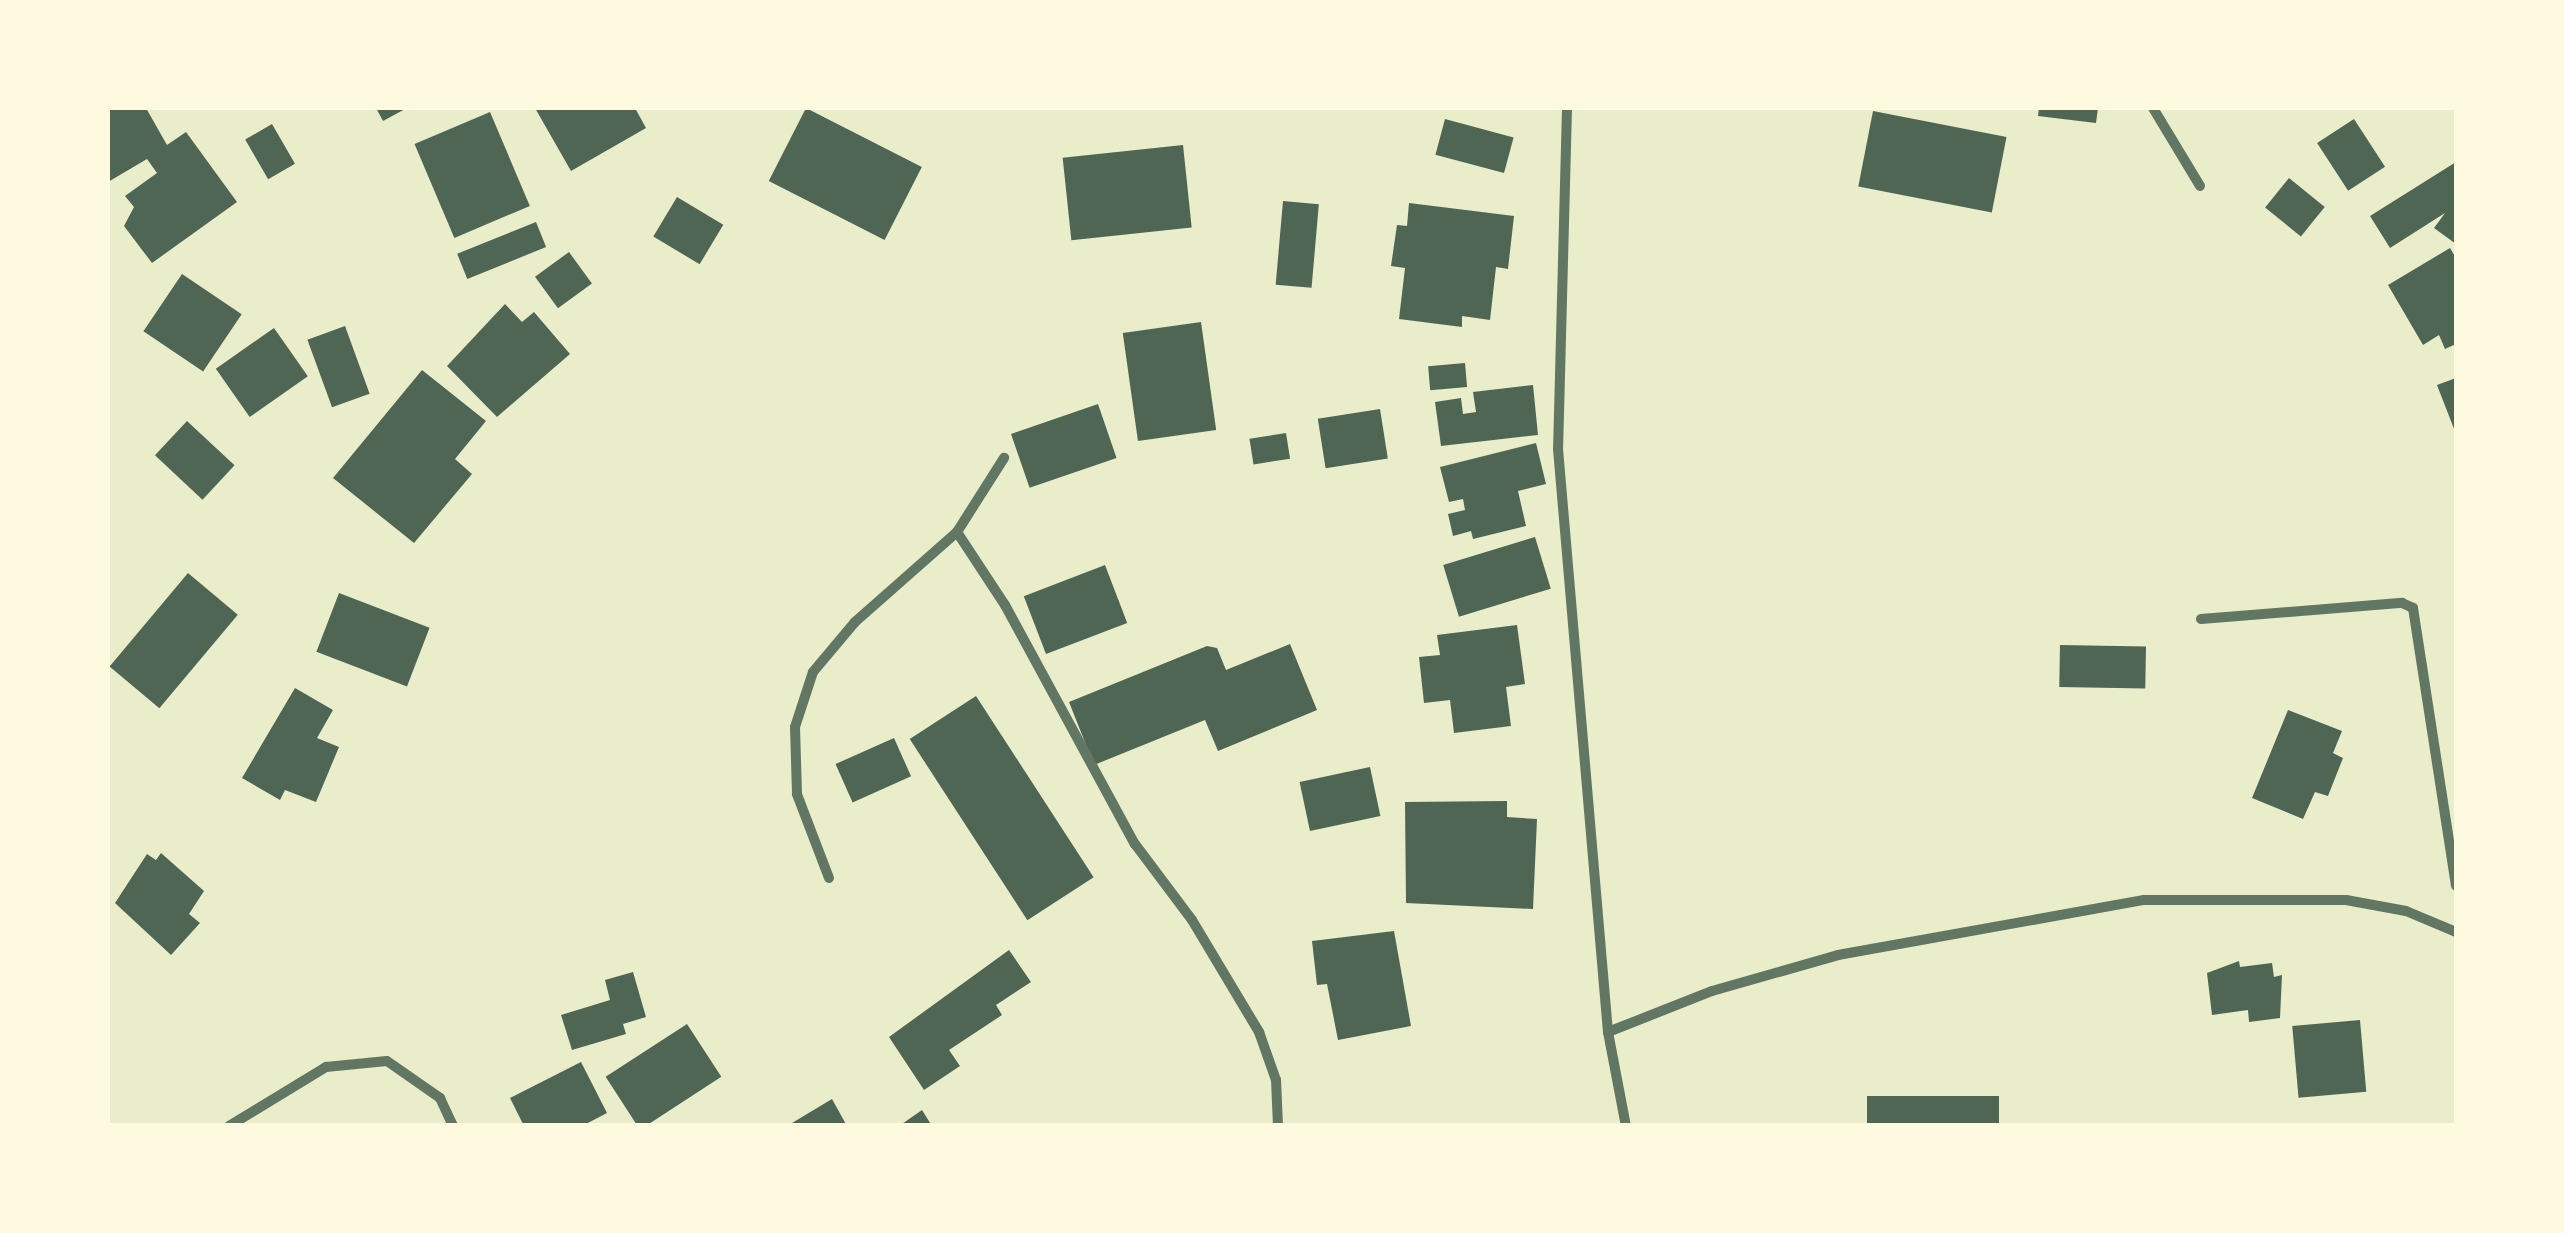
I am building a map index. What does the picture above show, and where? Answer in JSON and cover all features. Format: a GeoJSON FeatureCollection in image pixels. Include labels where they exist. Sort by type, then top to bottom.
{"type":"FeatureCollection","features":[{"type":"Feature","properties":{"kind":"street"},"geometry":{"type":"LineString","coordinates":[[1567,108],[1558,449],[1608,1032],[1626,1126]]}},
{"type":"Feature","properties":{"kind":"street"},"geometry":{"type":"LineString","coordinates":[[2153,108],[2200,186]]}},
{"type":"Feature","properties":{"kind":"street"},"geometry":{"type":"LineString","coordinates":[[829,878],[797,794],[794,727],[813,672],[855,622],[957,532],[1004,458]]}},
{"type":"Feature","properties":{"kind":"street"},"geometry":{"type":"LineString","coordinates":[[957,532],[1005,604],[1135,844],[1192,920],[1259,1032],[1276,1080],[1278,1126]]}},
{"type":"Feature","properties":{"kind":"street"},"geometry":{"type":"LineString","coordinates":[[2202,619],[2402,603],[2413,608],[2456,886]]}},
{"type":"Feature","properties":{"kind":"street"},"geometry":{"type":"LineString","coordinates":[[1608,1032],[1712,991],[1838,955],[2144,900],[2346,900],[2406,911],[2456,932]]}},
{"type":"Feature","properties":{"kind":"street"},"geometry":{"type":"LineString","coordinates":[[229,1126],[326,1067],[387,1060],[440,1098],[453,1126]]}},
{"type":"Feature","properties":{"kind":"building"},"geometry":{"type":"Polygon","coordinates":[[[108,108],[146,108],[167,145],[186,132],[237,202],[152,263],[124,226],[134,207],[125,196],[157,173],[147,159],[108,182],[108,108]]]}},
{"type":"Feature","properties":{"kind":"building"},"geometry":{"type":"Polygon","coordinates":[[[376,108],[407,108],[383,121],[376,108]]]}},
{"type":"Feature","properties":{"kind":"building"},"geometry":{"type":"Polygon","coordinates":[[[535,108],[635,108],[646,128],[571,171],[535,108]]]}},
{"type":"Feature","properties":{"kind":"building"},"geometry":{"type":"Polygon","coordinates":[[[806,108],[922,167],[885,240],[769,181],[806,108]]]}},
{"type":"Feature","properties":{"kind":"building"},"geometry":{"type":"Polygon","coordinates":[[[2039,108],[2098,108],[2096,123],[2038,116],[2039,108]]]}},
{"type":"Feature","properties":{"kind":"building"},"geometry":{"type":"Polygon","coordinates":[[[1873,111],[2007,137],[1992,213],[1858,187],[1873,111]]]}},
{"type":"Feature","properties":{"kind":"building"},"geometry":{"type":"Polygon","coordinates":[[[490,112],[530,206],[454,238],[415,144],[490,112]]]}},
{"type":"Feature","properties":{"kind":"building"},"geometry":{"type":"Polygon","coordinates":[[[1445,119],[1514,137],[1504,173],[1435,155],[1445,119]]]}},
{"type":"Feature","properties":{"kind":"building"},"geometry":{"type":"Polygon","coordinates":[[[2354,119],[2385,167],[2348,191],[2317,143],[2354,119]]]}},
{"type":"Feature","properties":{"kind":"building"},"geometry":{"type":"Polygon","coordinates":[[[272,124],[295,164],[268,179],[245,140],[272,124]]]}},
{"type":"Feature","properties":{"kind":"building"},"geometry":{"type":"Polygon","coordinates":[[[1183,145],[1192,228],[1071,240],[1063,158],[1183,145]]]}},
{"type":"Feature","properties":{"kind":"building"},"geometry":{"type":"Polygon","coordinates":[[[2456,162],[2456,244],[2434,228],[2445,213],[2390,248],[2370,216],[2456,162]]]}},
{"type":"Feature","properties":{"kind":"building"},"geometry":{"type":"Polygon","coordinates":[[[2289,178],[2325,207],[2301,236],[2265,208],[2289,178]]]}},
{"type":"Feature","properties":{"kind":"building"},"geometry":{"type":"Polygon","coordinates":[[[677,197],[723,225],[700,264],[653,236],[677,197]]]}},
{"type":"Feature","properties":{"kind":"building"},"geometry":{"type":"Polygon","coordinates":[[[1283,201],[1319,204],[1312,288],[1276,285],[1283,201]]]}},
{"type":"Feature","properties":{"kind":"building"},"geometry":{"type":"Polygon","coordinates":[[[1409,203],[1514,216],[1508,269],[1496,267],[1490,320],[1462,316],[1462,327],[1399,319],[1405,268],[1391,266],[1397,225],[1407,226],[1409,203]]]}},
{"type":"Feature","properties":{"kind":"building"},"geometry":{"type":"Polygon","coordinates":[[[536,222],[546,247],[467,279],[457,254],[536,222]]]}},
{"type":"Feature","properties":{"kind":"building"},"geometry":{"type":"Polygon","coordinates":[[[2450,248],[2456,258],[2456,344],[2445,349],[2439,335],[2423,345],[2388,285],[2450,248]]]}},
{"type":"Feature","properties":{"kind":"building"},"geometry":{"type":"Polygon","coordinates":[[[569,252],[592,284],[558,308],[535,277],[569,252]]]}},
{"type":"Feature","properties":{"kind":"building"},"geometry":{"type":"Polygon","coordinates":[[[182,274],[242,314],[203,371],[143,331],[182,274]]]}},
{"type":"Feature","properties":{"kind":"building"},"geometry":{"type":"Polygon","coordinates":[[[505,304],[522,322],[534,312],[570,354],[497,417],[447,366],[505,304]]]}},
{"type":"Feature","properties":{"kind":"building"},"geometry":{"type":"Polygon","coordinates":[[[1201,322],[1216,430],[1138,441],[1123,333],[1201,322]]]}},
{"type":"Feature","properties":{"kind":"building"},"geometry":{"type":"Polygon","coordinates":[[[345,326],[370,394],[332,407],[307,340],[345,326]]]}},
{"type":"Feature","properties":{"kind":"building"},"geometry":{"type":"Polygon","coordinates":[[[274,328],[308,376],[250,417],[216,369],[274,328]]]}},
{"type":"Feature","properties":{"kind":"building"},"geometry":{"type":"Polygon","coordinates":[[[1465,363],[1467,387],[1430,390],[1428,366],[1465,363]]]}},
{"type":"Feature","properties":{"kind":"building"},"geometry":{"type":"Polygon","coordinates":[[[422,370],[486,421],[455,459],[472,474],[414,543],[333,478],[422,370]]]}},
{"type":"Feature","properties":{"kind":"building"},"geometry":{"type":"Polygon","coordinates":[[[2456,378],[2456,434],[2437,385],[2456,378]]]}},
{"type":"Feature","properties":{"kind":"building"},"geometry":{"type":"Polygon","coordinates":[[[1533,385],[1538,435],[1441,446],[1435,402],[1461,398],[1463,414],[1476,412],[1473,392],[1533,385]]]}},
{"type":"Feature","properties":{"kind":"building"},"geometry":{"type":"Polygon","coordinates":[[[1098,404],[1117,458],[1030,488],[1011,434],[1098,404]]]}},
{"type":"Feature","properties":{"kind":"building"},"geometry":{"type":"Polygon","coordinates":[[[1380,409],[1388,458],[1326,468],[1318,419],[1380,409]]]}},
{"type":"Feature","properties":{"kind":"building"},"geometry":{"type":"Polygon","coordinates":[[[187,421],[235,465],[202,500],[155,455],[187,421]]]}},
{"type":"Feature","properties":{"kind":"building"},"geometry":{"type":"Polygon","coordinates":[[[1286,433],[1290,459],[1254,464],[1249,439],[1286,433]]]}},
{"type":"Feature","properties":{"kind":"building"},"geometry":{"type":"Polygon","coordinates":[[[1536,443],[1546,484],[1518,491],[1526,526],[1473,539],[1471,531],[1453,536],[1448,514],[1465,510],[1463,499],[1449,502],[1440,467],[1536,443]]]}},
{"type":"Feature","properties":{"kind":"building"},"geometry":{"type":"Polygon","coordinates":[[[1535,537],[1551,589],[1459,617],[1443,565],[1535,537]]]}},
{"type":"Feature","properties":{"kind":"building"},"geometry":{"type":"Polygon","coordinates":[[[1105,565],[1127,623],[1046,654],[1024,596],[1105,565]]]}},
{"type":"Feature","properties":{"kind":"building"},"geometry":{"type":"Polygon","coordinates":[[[188,573],[238,615],[159,708],[110,666],[188,573]]]}},
{"type":"Feature","properties":{"kind":"building"},"geometry":{"type":"Polygon","coordinates":[[[339,593],[430,628],[407,687],[316,652],[339,593]]]}},
{"type":"Feature","properties":{"kind":"building"},"geometry":{"type":"Polygon","coordinates":[[[1517,625],[1525,684],[1506,687],[1511,726],[1454,733],[1450,700],[1424,703],[1419,657],[1440,655],[1437,635],[1517,625]]]}},
{"type":"Feature","properties":{"kind":"building"},"geometry":{"type":"Polygon","coordinates":[[[1290,644],[1317,710],[1218,751],[1205,720],[1094,765],[1069,702],[1207,646],[1217,648],[1226,670],[1290,644]]]}},
{"type":"Feature","properties":{"kind":"building"},"geometry":{"type":"Polygon","coordinates":[[[2060,645],[2146,647],[2145,688],[2059,687],[2060,645]]]}},
{"type":"Feature","properties":{"kind":"building"},"geometry":{"type":"Polygon","coordinates":[[[295,688],[333,710],[317,738],[339,747],[316,802],[285,790],[280,800],[242,778],[295,688]]]}},
{"type":"Feature","properties":{"kind":"building"},"geometry":{"type":"Polygon","coordinates":[[[976,696],[1094,877],[1027,920],[910,739],[976,696]]]}},
{"type":"Feature","properties":{"kind":"building"},"geometry":{"type":"Polygon","coordinates":[[[2288,710],[2342,731],[2333,753],[2343,758],[2328,796],[2315,792],[2303,819],[2252,798],[2288,710]]]}},
{"type":"Feature","properties":{"kind":"building"},"geometry":{"type":"Polygon","coordinates":[[[894,738],[911,776],[853,802],[836,764],[894,738]]]}},
{"type":"Feature","properties":{"kind":"building"},"geometry":{"type":"Polygon","coordinates":[[[1370,767],[1380,816],[1310,831],[1300,782],[1370,767]]]}},
{"type":"Feature","properties":{"kind":"building"},"geometry":{"type":"Polygon","coordinates":[[[1507,801],[1507,817],[1537,819],[1533,909],[1406,903],[1405,802],[1507,801]]]}},
{"type":"Feature","properties":{"kind":"building"},"geometry":{"type":"Polygon","coordinates":[[[161,853],[204,891],[189,914],[200,923],[171,955],[115,903],[147,854],[156,860],[161,853]]]}},
{"type":"Feature","properties":{"kind":"building"},"geometry":{"type":"Polygon","coordinates":[[[1394,931],[1411,1026],[1338,1040],[1327,984],[1317,985],[1312,941],[1394,931]]]}},
{"type":"Feature","properties":{"kind":"building"},"geometry":{"type":"Polygon","coordinates":[[[1009,950],[1031,982],[996,1005],[1002,1015],[949,1050],[960,1066],[924,1090],[889,1037],[1009,950]]]}},
{"type":"Feature","properties":{"kind":"building"},"geometry":{"type":"Polygon","coordinates":[[[2239,961],[2240,967],[2272,963],[2274,977],[2282,975],[2280,1018],[2249,1022],[2248,1010],[2212,1015],[2207,973],[2239,961]]]}},
{"type":"Feature","properties":{"kind":"building"},"geometry":{"type":"Polygon","coordinates":[[[633,972],[646,1017],[623,1024],[626,1034],[572,1050],[561,1015],[610,1000],[605,980],[633,972]]]}},
{"type":"Feature","properties":{"kind":"building"},"geometry":{"type":"Polygon","coordinates":[[[2360,1020],[2366,1092],[2299,1098],[2292,1026],[2360,1020]]]}},
{"type":"Feature","properties":{"kind":"building"},"geometry":{"type":"Polygon","coordinates":[[[687,1024],[721,1077],[646,1126],[638,1126],[606,1077],[687,1024]]]}},
{"type":"Feature","properties":{"kind":"building"},"geometry":{"type":"Polygon","coordinates":[[[581,1062],[607,1113],[582,1126],[524,1126],[510,1098],[581,1062]]]}},
{"type":"Feature","properties":{"kind":"building"},"geometry":{"type":"Polygon","coordinates":[[[1867,1096],[1999,1096],[1999,1126],[1867,1126],[1867,1096]]]}},
{"type":"Feature","properties":{"kind":"building"},"geometry":{"type":"Polygon","coordinates":[[[832,1099],[847,1126],[787,1126],[832,1099]]]}},
{"type":"Feature","properties":{"kind":"building"},"geometry":{"type":"Polygon","coordinates":[[[922,1110],[932,1126],[899,1126],[922,1110]]]}}]}
